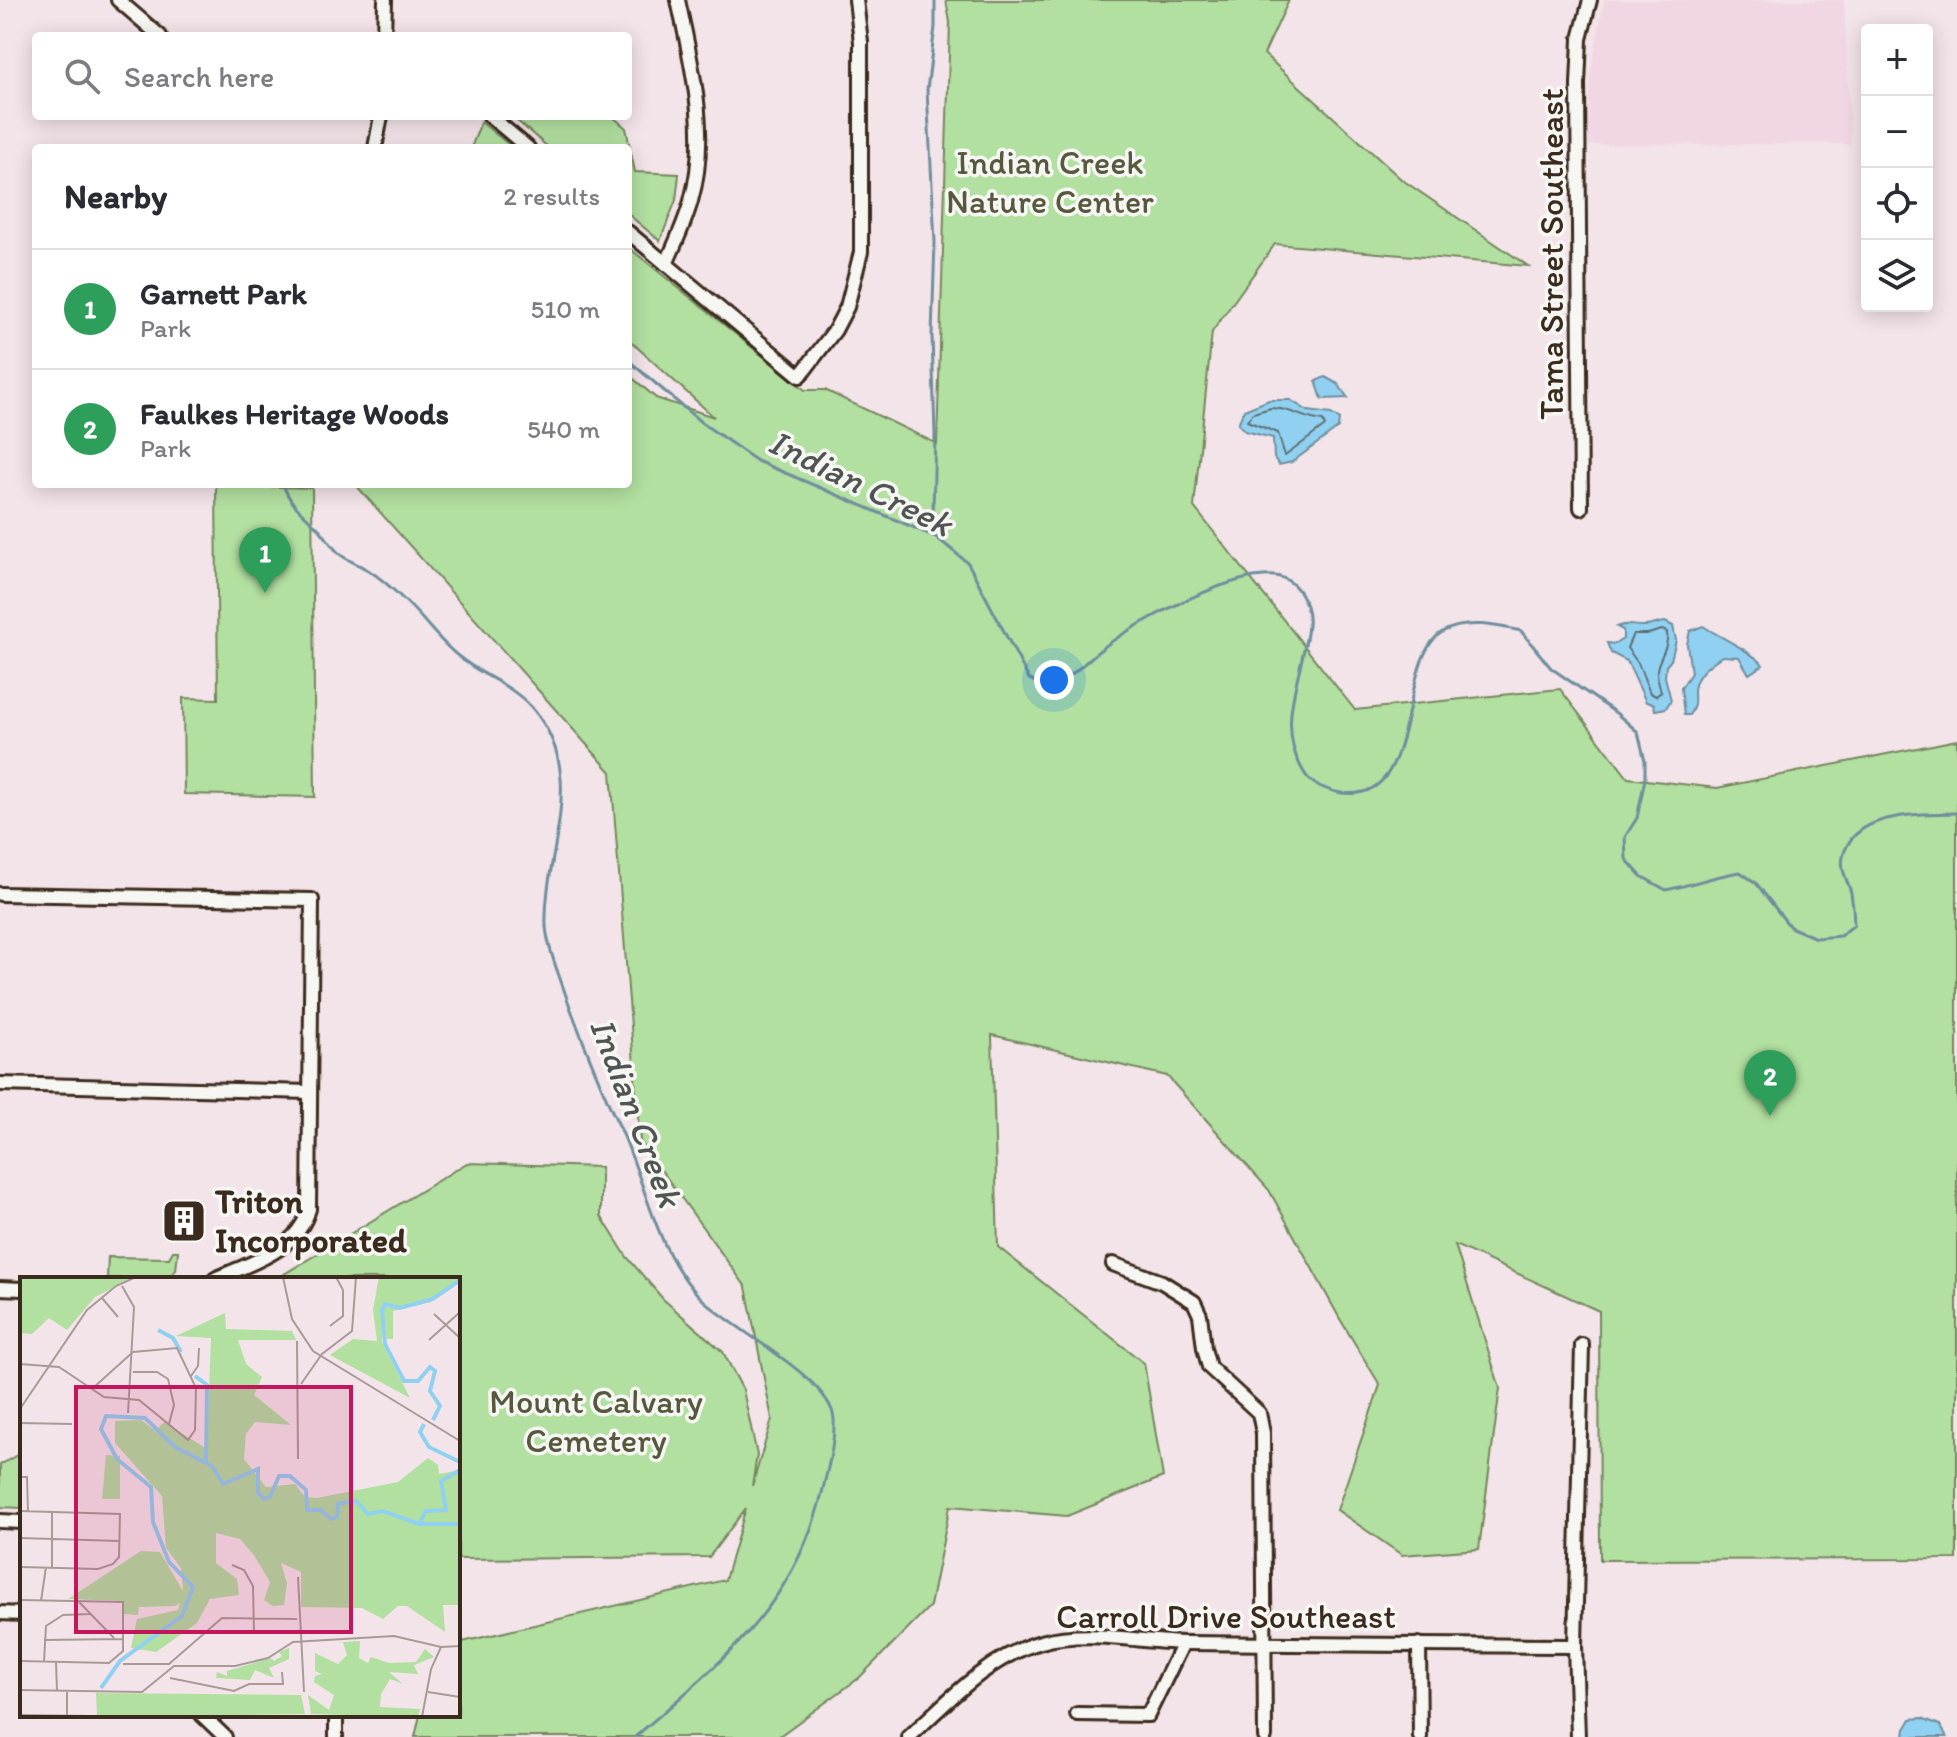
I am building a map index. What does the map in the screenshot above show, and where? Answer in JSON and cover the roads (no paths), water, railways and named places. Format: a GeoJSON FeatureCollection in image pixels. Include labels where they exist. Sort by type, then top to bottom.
{"type":"FeatureCollection","features":[{"type":"Feature","properties":{"kind":"street"},"geometry":{"type":"LineString","coordinates":[[384,32],[385,0]]}},
{"type":"Feature","properties":{"kind":"street"},"geometry":{"type":"LineString","coordinates":[[666,264],[691,201],[698,154],[698,103],[678,0]]}},
{"type":"Feature","properties":{"kind":"street"},"geometry":{"type":"LineString","coordinates":[[632,235],[800,376],[835,330],[847,307],[861,252],[861,42],[856,0]]}},
{"type":"Feature","properties":{"kind":"street","name":"Tama Street Southeast"},"geometry":{"type":"LineString","coordinates":[[1581,508],[1578,84],[1580,39],[1590,0]]}},
{"type":"Feature","properties":{"kind":"street"},"geometry":{"type":"LineString","coordinates":[[125,2],[156,32]]}},
{"type":"Feature","properties":{"kind":"street"},"geometry":{"type":"LineString","coordinates":[[376,144],[380,120]]}},
{"type":"Feature","properties":{"kind":"street"},"geometry":{"type":"LineString","coordinates":[[495,120],[523,144]]}},
{"type":"Feature","properties":{"kind":"street"},"geometry":{"type":"LineString","coordinates":[[0,894],[312,900],[309,1209],[295,1237],[264,1257],[219,1277]]}},
{"type":"Feature","properties":{"kind":"street"},"geometry":{"type":"LineString","coordinates":[[0,1084],[310,1092]]}},
{"type":"Feature","properties":{"kind":"street"},"geometry":{"type":"LineString","coordinates":[[1113,1264],[1162,1282],[1194,1302],[1200,1315],[1209,1367],[1259,1413],[1263,1433],[1265,1737]]}},
{"type":"Feature","properties":{"kind":"street"},"geometry":{"type":"LineString","coordinates":[[0,1288],[20,1289]]}},
{"type":"Feature","properties":{"kind":"street"},"geometry":{"type":"LineString","coordinates":[[1578,1737],[1575,1646],[1582,1345]]}},
{"type":"Feature","properties":{"kind":"street"},"geometry":{"type":"LineString","coordinates":[[0,1521],[20,1522]]}},
{"type":"Feature","properties":{"kind":"street"},"geometry":{"type":"LineString","coordinates":[[0,1613],[20,1614]]}},
{"type":"Feature","properties":{"kind":"street","name":"Carroll Drive Southeast"},"geometry":{"type":"LineString","coordinates":[[909,1737],[985,1670],[1013,1653],[1042,1642],[1115,1637],[1183,1643],[1575,1646]]}},
{"type":"Feature","properties":{"kind":"street"},"geometry":{"type":"LineString","coordinates":[[1077,1714],[1148,1715],[1183,1643]]}},
{"type":"Feature","properties":{"kind":"street"},"geometry":{"type":"LineString","coordinates":[[1419,1644],[1420,1737]]}},
{"type":"Feature","properties":{"kind":"street"},"geometry":{"type":"LineString","coordinates":[[204,1717],[225,1737]]}},
{"type":"Feature","properties":{"kind":"water"},"geometry":{"type":"Polygon","coordinates":[[[1325,377],[1338,384],[1348,398],[1322,399],[1316,381],[1325,377]]]}},
{"type":"Feature","properties":{"kind":"water"},"geometry":{"type":"Polygon","coordinates":[[[1269,400],[1290,400],[1308,411],[1331,414],[1339,419],[1338,428],[1292,462],[1279,465],[1274,458],[1273,438],[1245,431],[1238,424],[1244,410],[1269,400]]]}},
{"type":"Feature","properties":{"kind":"water"},"geometry":{"type":"Polygon","coordinates":[[[1665,622],[1673,626],[1676,640],[1665,677],[1671,700],[1666,708],[1655,710],[1654,704],[1646,702],[1627,661],[1611,653],[1607,643],[1615,644],[1623,639],[1623,630],[1617,627],[1665,622]]]}},
{"type":"Feature","properties":{"kind":"water"},"geometry":{"type":"Polygon","coordinates":[[[1703,626],[1763,665],[1749,674],[1739,657],[1722,656],[1700,674],[1695,684],[1693,709],[1689,715],[1684,715],[1681,688],[1691,673],[1687,644],[1690,631],[1703,626]]]}},
{"type":"Feature","properties":{"kind":"water"},"geometry":{"type":"Polygon","coordinates":[[[1922,1718],[1940,1725],[1947,1737],[1904,1737],[1911,1719],[1922,1718]]]}},
{"type":"Feature","properties":{"kind":"waterway"},"geometry":{"type":"LineString","coordinates":[[924,532],[933,511],[935,435],[932,335],[935,242],[927,90],[935,0]]}},
{"type":"Feature","properties":{"kind":"waterway","name":"Indian Creek"},"geometry":{"type":"LineString","coordinates":[[632,363],[702,423],[757,461],[936,537],[968,563],[1029,679],[1045,687],[1071,675],[1120,636],[1211,589],[1257,577],[1275,576],[1290,582],[1301,594],[1308,618],[1291,715],[1294,750],[1308,778],[1328,790],[1357,793],[1381,782],[1393,764],[1402,741],[1414,688],[1430,644],[1453,627],[1482,625],[1521,631],[1551,668],[1638,732],[1645,761],[1645,779],[1637,818],[1625,837],[1626,859],[1641,876],[1666,890],[1740,872],[1756,883],[1790,927],[1816,938],[1840,936],[1854,925],[1851,893],[1843,866],[1849,842],[1860,831],[1890,818],[1957,813]]}},
{"type":"Feature","properties":{"kind":"waterway","name":"Indian Creek"},"geometry":{"type":"LineString","coordinates":[[284,488],[294,504],[338,553],[387,584],[458,656],[525,700],[550,735],[559,761],[561,788],[547,899],[549,942],[580,1033],[626,1141],[658,1229],[675,1265],[700,1297],[817,1388],[829,1404],[834,1420],[829,1464],[810,1530],[794,1567],[774,1599],[725,1656],[635,1737]]}},
{"type":"Feature","properties":{"kind":"place","name":"Garnett Park"},"geometry":{"type":"Point","coordinates":[265,593]}},
{"type":"Feature","properties":{"kind":"place","name":"Faulkes Heritage Woods"},"geometry":{"type":"Point","coordinates":[1770,1116]}},
{"type":"Feature","properties":{"kind":"place","name":"Triton Incorporated"},"geometry":{"type":"Point","coordinates":[184,1221]}},
{"type":"Feature","properties":{"kind":"park label","name":"Indian Creek Nature Center"},"geometry":{"type":"Point","coordinates":[1050,182]}},
{"type":"Feature","properties":{"kind":"park label","name":"Mount Calvary Cemetery"},"geometry":{"type":"Point","coordinates":[596,1420]}}]}
